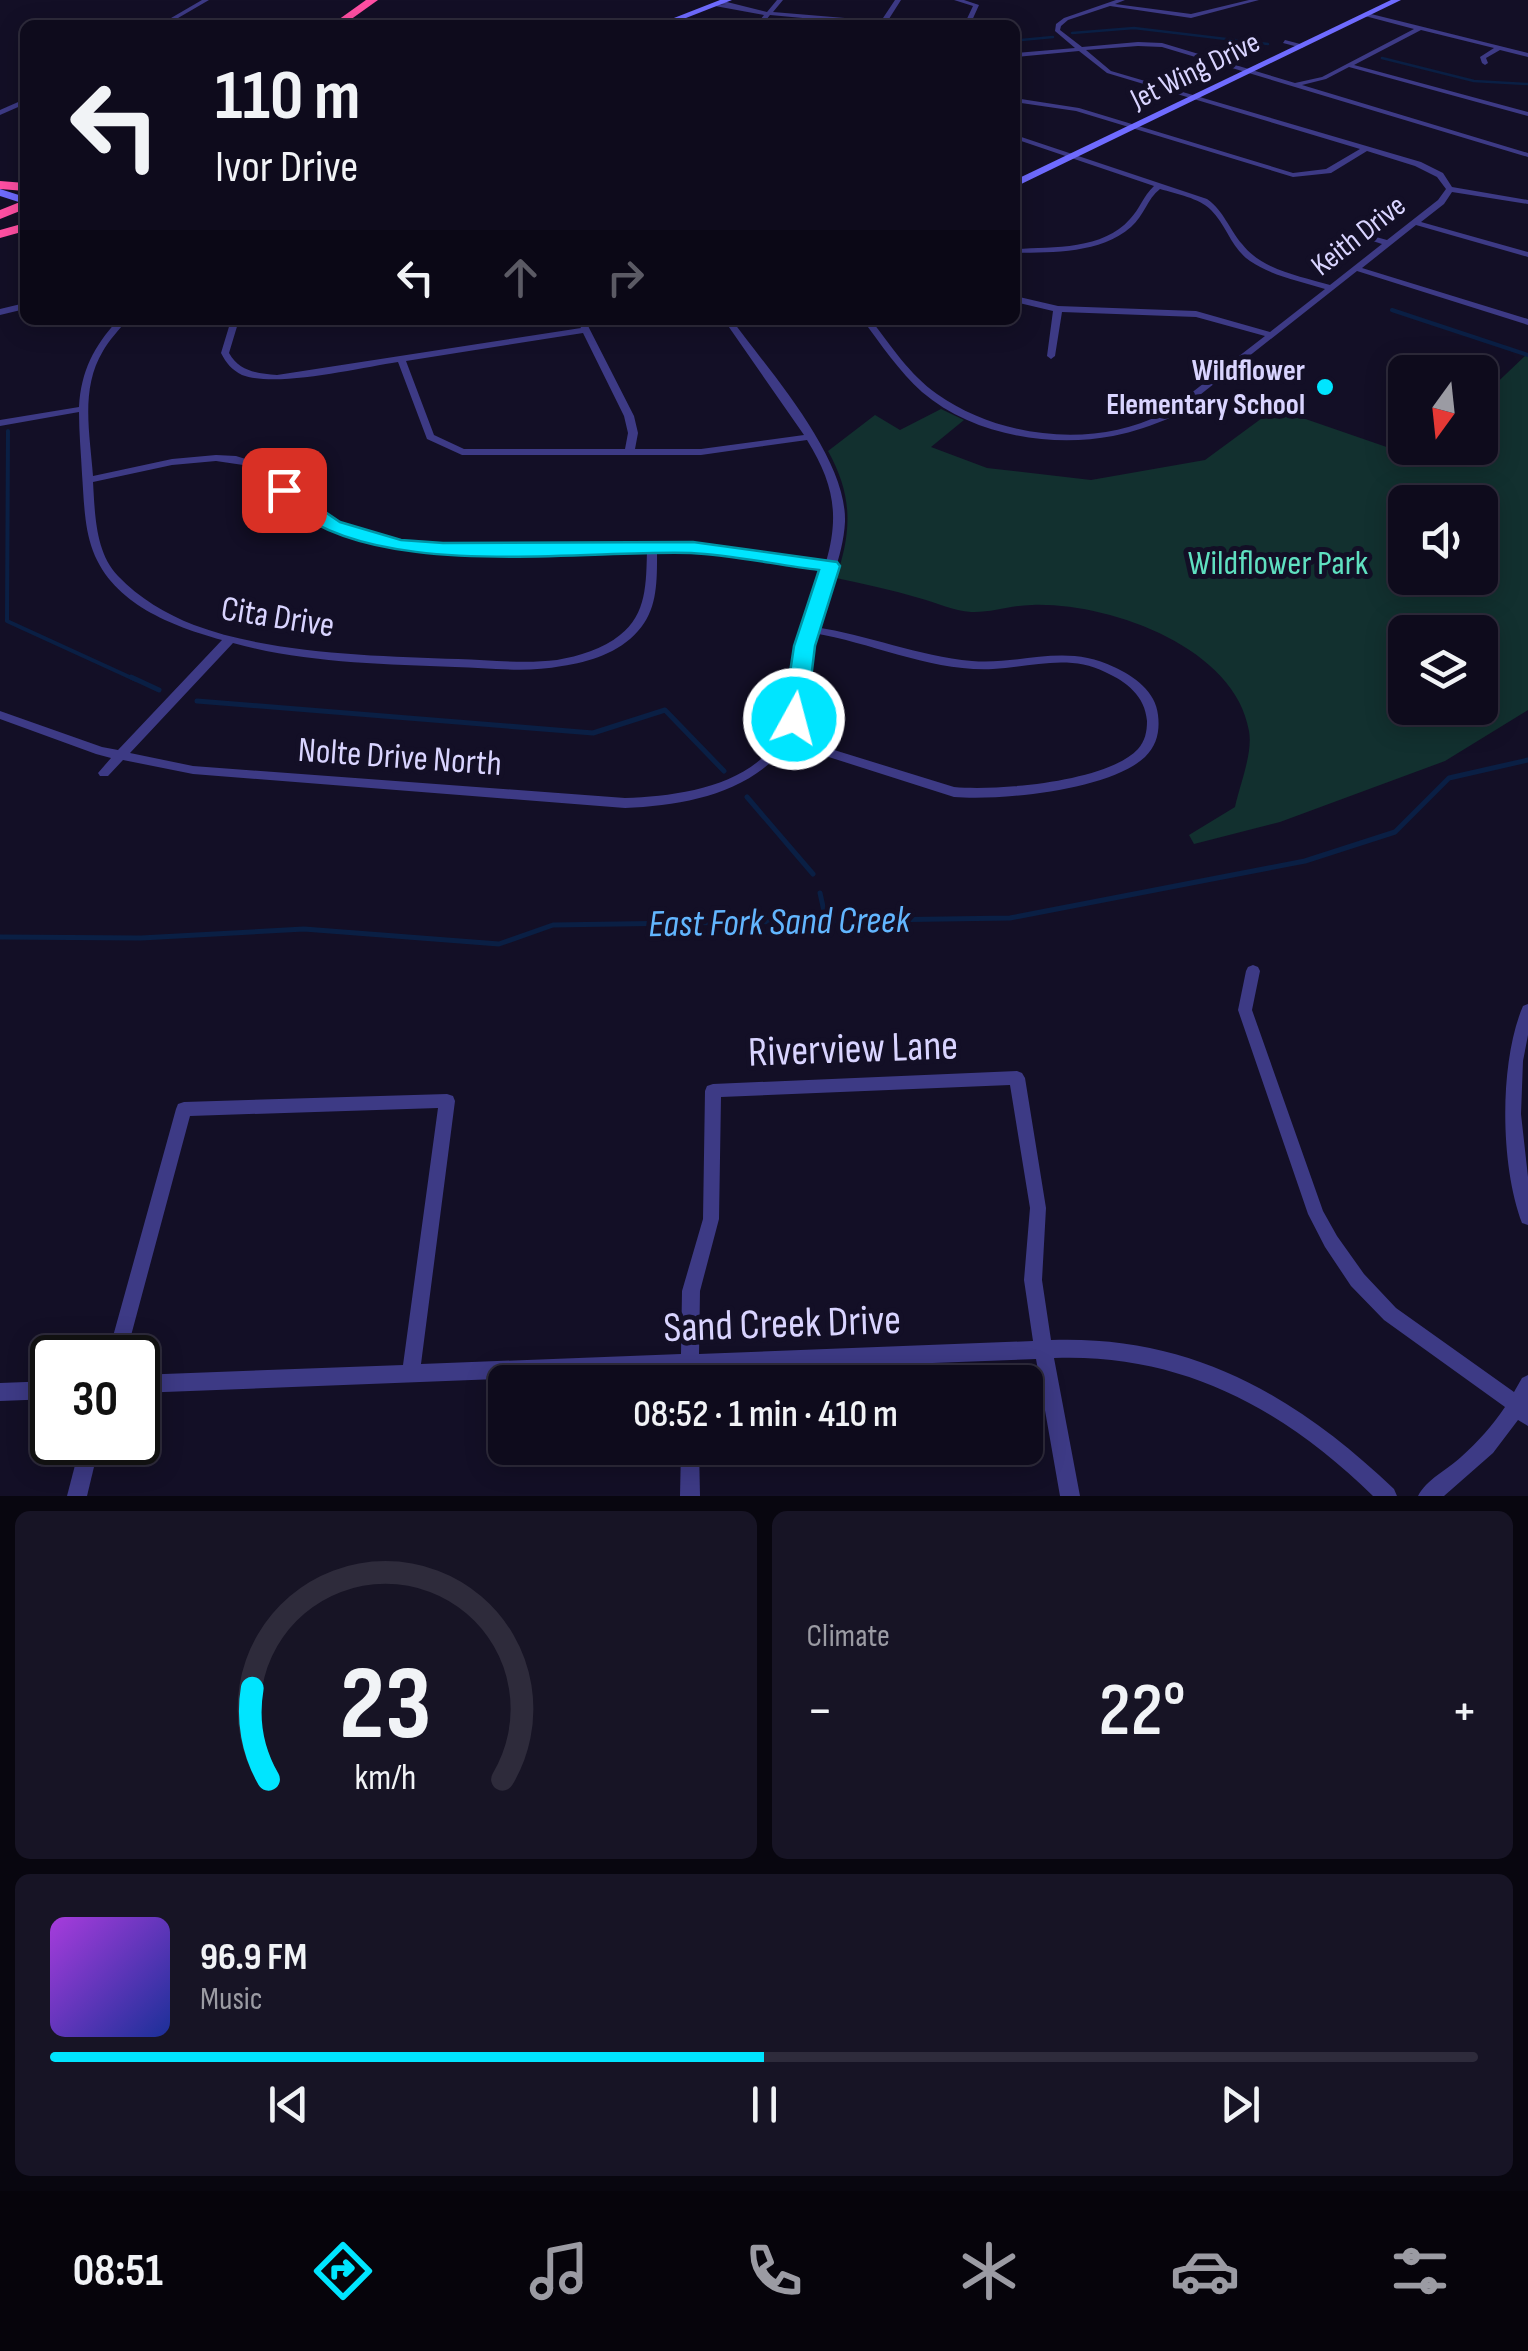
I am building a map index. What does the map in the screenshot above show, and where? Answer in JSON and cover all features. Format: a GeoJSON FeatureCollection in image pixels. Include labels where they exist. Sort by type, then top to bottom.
{"type":"FeatureCollection","features":[{"type":"Feature","properties":{"kind":"highway"},"geometry":{"type":"LineString","coordinates":[[346,20],[379,3]]}},
{"type":"Feature","properties":{"kind":"main road","name":"Jet Wing Drive"},"geometry":{"type":"LineString","coordinates":[[1020,182],[1397,0]]}},
{"type":"Feature","properties":{"kind":"main road"},"geometry":{"type":"LineString","coordinates":[[682,20],[723,3]]}},
{"type":"Feature","properties":{"kind":"street"},"geometry":{"type":"LineString","coordinates":[[171,20],[206,0]]}},
{"type":"Feature","properties":{"kind":"street"},"geometry":{"type":"LineString","coordinates":[[762,20],[780,0]]}},
{"type":"Feature","properties":{"kind":"street"},"geometry":{"type":"LineString","coordinates":[[956,0],[976,5],[969,20]]}},
{"type":"Feature","properties":{"kind":"street"},"geometry":{"type":"LineString","coordinates":[[1080,49],[1057,30],[1058,24],[1122,0]]}},
{"type":"Feature","properties":{"kind":"street"},"geometry":{"type":"LineString","coordinates":[[1114,6],[1191,16],[1256,0]]}},
{"type":"Feature","properties":{"kind":"street"},"geometry":{"type":"LineString","coordinates":[[723,3],[766,13],[840,20]]}},
{"type":"Feature","properties":{"kind":"street"},"geometry":{"type":"LineString","coordinates":[[1367,15],[1528,55]]}},
{"type":"Feature","properties":{"kind":"street"},"geometry":{"type":"LineString","coordinates":[[1297,84],[1324,78],[1420,28]]}},
{"type":"Feature","properties":{"kind":"street"},"geometry":{"type":"LineString","coordinates":[[1285,42],[1302,46]]}},
{"type":"Feature","properties":{"kind":"street"},"geometry":{"type":"LineString","coordinates":[[1020,55],[1154,44],[1528,155]]}},
{"type":"Feature","properties":{"kind":"street"},"geometry":{"type":"LineString","coordinates":[[1485,63],[1483,57],[1499,48]]}},
{"type":"Feature","properties":{"kind":"street","name":"Keith Drive"},"geometry":{"type":"LineString","coordinates":[[871,325],[922,387],[942,403],[1006,428],[1058,436],[1108,434],[1158,420],[1446,198],[1450,189],[1440,175],[1426,167],[1110,72],[1080,49]]}},
{"type":"Feature","properties":{"kind":"street"},"geometry":{"type":"LineString","coordinates":[[1348,66],[1528,114]]}},
{"type":"Feature","properties":{"kind":"street"},"geometry":{"type":"LineString","coordinates":[[1020,101],[1067,106],[1293,175],[1328,171],[1367,148]]}},
{"type":"Feature","properties":{"kind":"street"},"geometry":{"type":"LineString","coordinates":[[1020,139],[1211,205],[1240,248],[1258,262],[1331,288]]}},
{"type":"Feature","properties":{"kind":"street"},"geometry":{"type":"LineString","coordinates":[[1020,251],[1077,246],[1108,237],[1132,222],[1144,196],[1159,186]]}},
{"type":"Feature","properties":{"kind":"street"},"geometry":{"type":"LineString","coordinates":[[1450,189],[1528,202]]}},
{"type":"Feature","properties":{"kind":"street"},"geometry":{"type":"LineString","coordinates":[[1414,222],[1528,255]]}},
{"type":"Feature","properties":{"kind":"street"},"geometry":{"type":"LineString","coordinates":[[1356,233],[1387,243]]}},
{"type":"Feature","properties":{"kind":"street"},"geometry":{"type":"LineString","coordinates":[[1108,237],[1121,243]]}},
{"type":"Feature","properties":{"kind":"street"},"geometry":{"type":"LineString","coordinates":[[1356,268],[1528,322]]}},
{"type":"Feature","properties":{"kind":"street"},"geometry":{"type":"LineString","coordinates":[[1020,300],[1058,309],[1182,312],[1222,319],[1272,335]]}},
{"type":"Feature","properties":{"kind":"street"},"geometry":{"type":"LineString","coordinates":[[1050,356],[1058,309]]}},
{"type":"Feature","properties":{"kind":"street","name":"Cita Drive"},"geometry":{"type":"LineString","coordinates":[[118,325],[95,353],[87,370],[82,408],[92,535],[122,588],[175,622],[229,640],[286,650],[526,666],[564,663],[596,654],[638,622],[649,598],[652,548]]}},
{"type":"Feature","properties":{"kind":"street"},"geometry":{"type":"LineString","coordinates":[[234,325],[227,359],[234,368],[252,375],[292,378],[583,325],[630,416],[633,434],[629,453]]}},
{"type":"Feature","properties":{"kind":"street"},"geometry":{"type":"LineString","coordinates":[[731,325],[808,437],[831,476],[839,503],[839,533],[808,629],[794,719],[785,739],[954,792],[976,794],[1109,773],[1134,763],[1154,733],[1146,697],[1128,680],[1093,663],[1054,657],[968,665],[860,637],[808,629]]}},
{"type":"Feature","properties":{"kind":"street"},"geometry":{"type":"LineString","coordinates":[[402,359],[424,428],[438,443],[450,448],[488,455],[629,453],[744,448],[808,437]]}},
{"type":"Feature","properties":{"kind":"street"},"geometry":{"type":"LineString","coordinates":[[0,423],[82,408]]}},
{"type":"Feature","properties":{"kind":"street"},"geometry":{"type":"LineString","coordinates":[[88,480],[201,460],[230,459],[268,471],[296,503],[333,526],[400,545],[443,549],[722,549],[830,566]]}},
{"type":"Feature","properties":{"kind":"street"},"geometry":{"type":"LineString","coordinates":[[104,773],[229,640]]}},
{"type":"Feature","properties":{"kind":"street","name":"Nolte Drive North"},"geometry":{"type":"LineString","coordinates":[[0,715],[120,756],[212,772],[641,803],[684,798],[728,784],[756,767],[785,739]]}},
{"type":"Feature","properties":{"kind":"street"},"geometry":{"type":"LineString","coordinates":[[1254,971],[1245,1010],[1316,1214],[1330,1242],[1367,1291],[1392,1316],[1523,1411]]}},
{"type":"Feature","properties":{"kind":"street"},"geometry":{"type":"LineString","coordinates":[[1527,1012],[1515,1066],[1513,1108],[1516,1160],[1528,1218]]}},
{"type":"Feature","properties":{"kind":"street","name":"Riverview Lane"},"geometry":{"type":"LineString","coordinates":[[690,1362],[691,1291],[712,1219],[713,1090],[1016,1078],[1038,1208],[1033,1280],[1043,1350]]}},
{"type":"Feature","properties":{"kind":"street"},"geometry":{"type":"LineString","coordinates":[[122,1335],[184,1109],[448,1101],[411,1375]]}},
{"type":"Feature","properties":{"kind":"street"},"geometry":{"type":"LineString","coordinates":[[1043,1350],[1070,1496]]}},
{"type":"Feature","properties":{"kind":"street","name":"Sand Creek Drive"},"geometry":{"type":"LineString","coordinates":[[160,1383],[1043,1350],[1124,1351],[1196,1367],[1266,1399],[1333,1444],[1387,1496]]}},
{"type":"Feature","properties":{"kind":"street"},"geometry":{"type":"LineString","coordinates":[[1428,1496],[1523,1411],[1528,1384]]}},
{"type":"Feature","properties":{"kind":"street"},"geometry":{"type":"LineString","coordinates":[[0,1392],[30,1391]]}},
{"type":"Feature","properties":{"kind":"street"},"geometry":{"type":"LineString","coordinates":[[78,1496],[85,1465]]}},
{"type":"Feature","properties":{"kind":"street"},"geometry":{"type":"LineString","coordinates":[[690,1465],[690,1496]]}},
{"type":"Feature","properties":{"kind":"green space","name":"Wildflower Park"},"geometry":{"type":"Polygon","coordinates":[[[1528,353],[1528,710],[1445,761],[1280,822],[1194,844],[1189,835],[1235,807],[1248,759],[1249,731],[1239,701],[1220,675],[1194,653],[1163,635],[1095,611],[1032,605],[965,611],[836,578],[845,545],[847,514],[842,483],[828,451],[875,415],[900,430],[941,409],[964,420],[931,447],[987,468],[1091,480],[1205,460],[1284,402],[1297,406],[1291,414],[1388,447],[1388,465],[1498,465],[1498,382],[1528,353]]]}},
{"type":"Feature","properties":{"kind":"waterway"},"geometry":{"type":"LineString","coordinates":[[1072,33],[1134,28],[1268,44]]}},
{"type":"Feature","properties":{"kind":"waterway"},"geometry":{"type":"LineString","coordinates":[[1021,40],[1053,37]]}},
{"type":"Feature","properties":{"kind":"waterway"},"geometry":{"type":"LineString","coordinates":[[1382,58],[1474,81],[1528,84]]}},
{"type":"Feature","properties":{"kind":"waterway"},"geometry":{"type":"LineString","coordinates":[[1392,310],[1528,355]]}},
{"type":"Feature","properties":{"kind":"waterway"},"geometry":{"type":"LineString","coordinates":[[8,431],[7,621],[136,680]]}},
{"type":"Feature","properties":{"kind":"waterway"},"geometry":{"type":"LineString","coordinates":[[131,677],[159,690]]}},
{"type":"Feature","properties":{"kind":"waterway"},"geometry":{"type":"LineString","coordinates":[[197,701],[593,733],[665,710],[724,771]]}},
{"type":"Feature","properties":{"kind":"waterway","name":"East Fork Sand Creek"},"geometry":{"type":"LineString","coordinates":[[0,937],[141,938],[304,929],[499,944],[553,925],[1010,918],[1305,861],[1395,832],[1449,778],[1528,760]]}},
{"type":"Feature","properties":{"kind":"waterway"},"geometry":{"type":"LineString","coordinates":[[747,797],[813,874]]}},
{"type":"Feature","properties":{"kind":"waterway"},"geometry":{"type":"LineString","coordinates":[[820,893],[826,920]]}},
{"type":"Feature","properties":{"kind":"place","name":"Wildflower Elementary School"},"geometry":{"type":"Point","coordinates":[1325,387]}},
{"type":"Feature","properties":{"kind":"route"},"geometry":{"type":"LineString","coordinates":[[284,490],[296,503],[333,526],[400,545],[443,549],[722,549],[830,566],[804,646],[794,719]]}}]}
